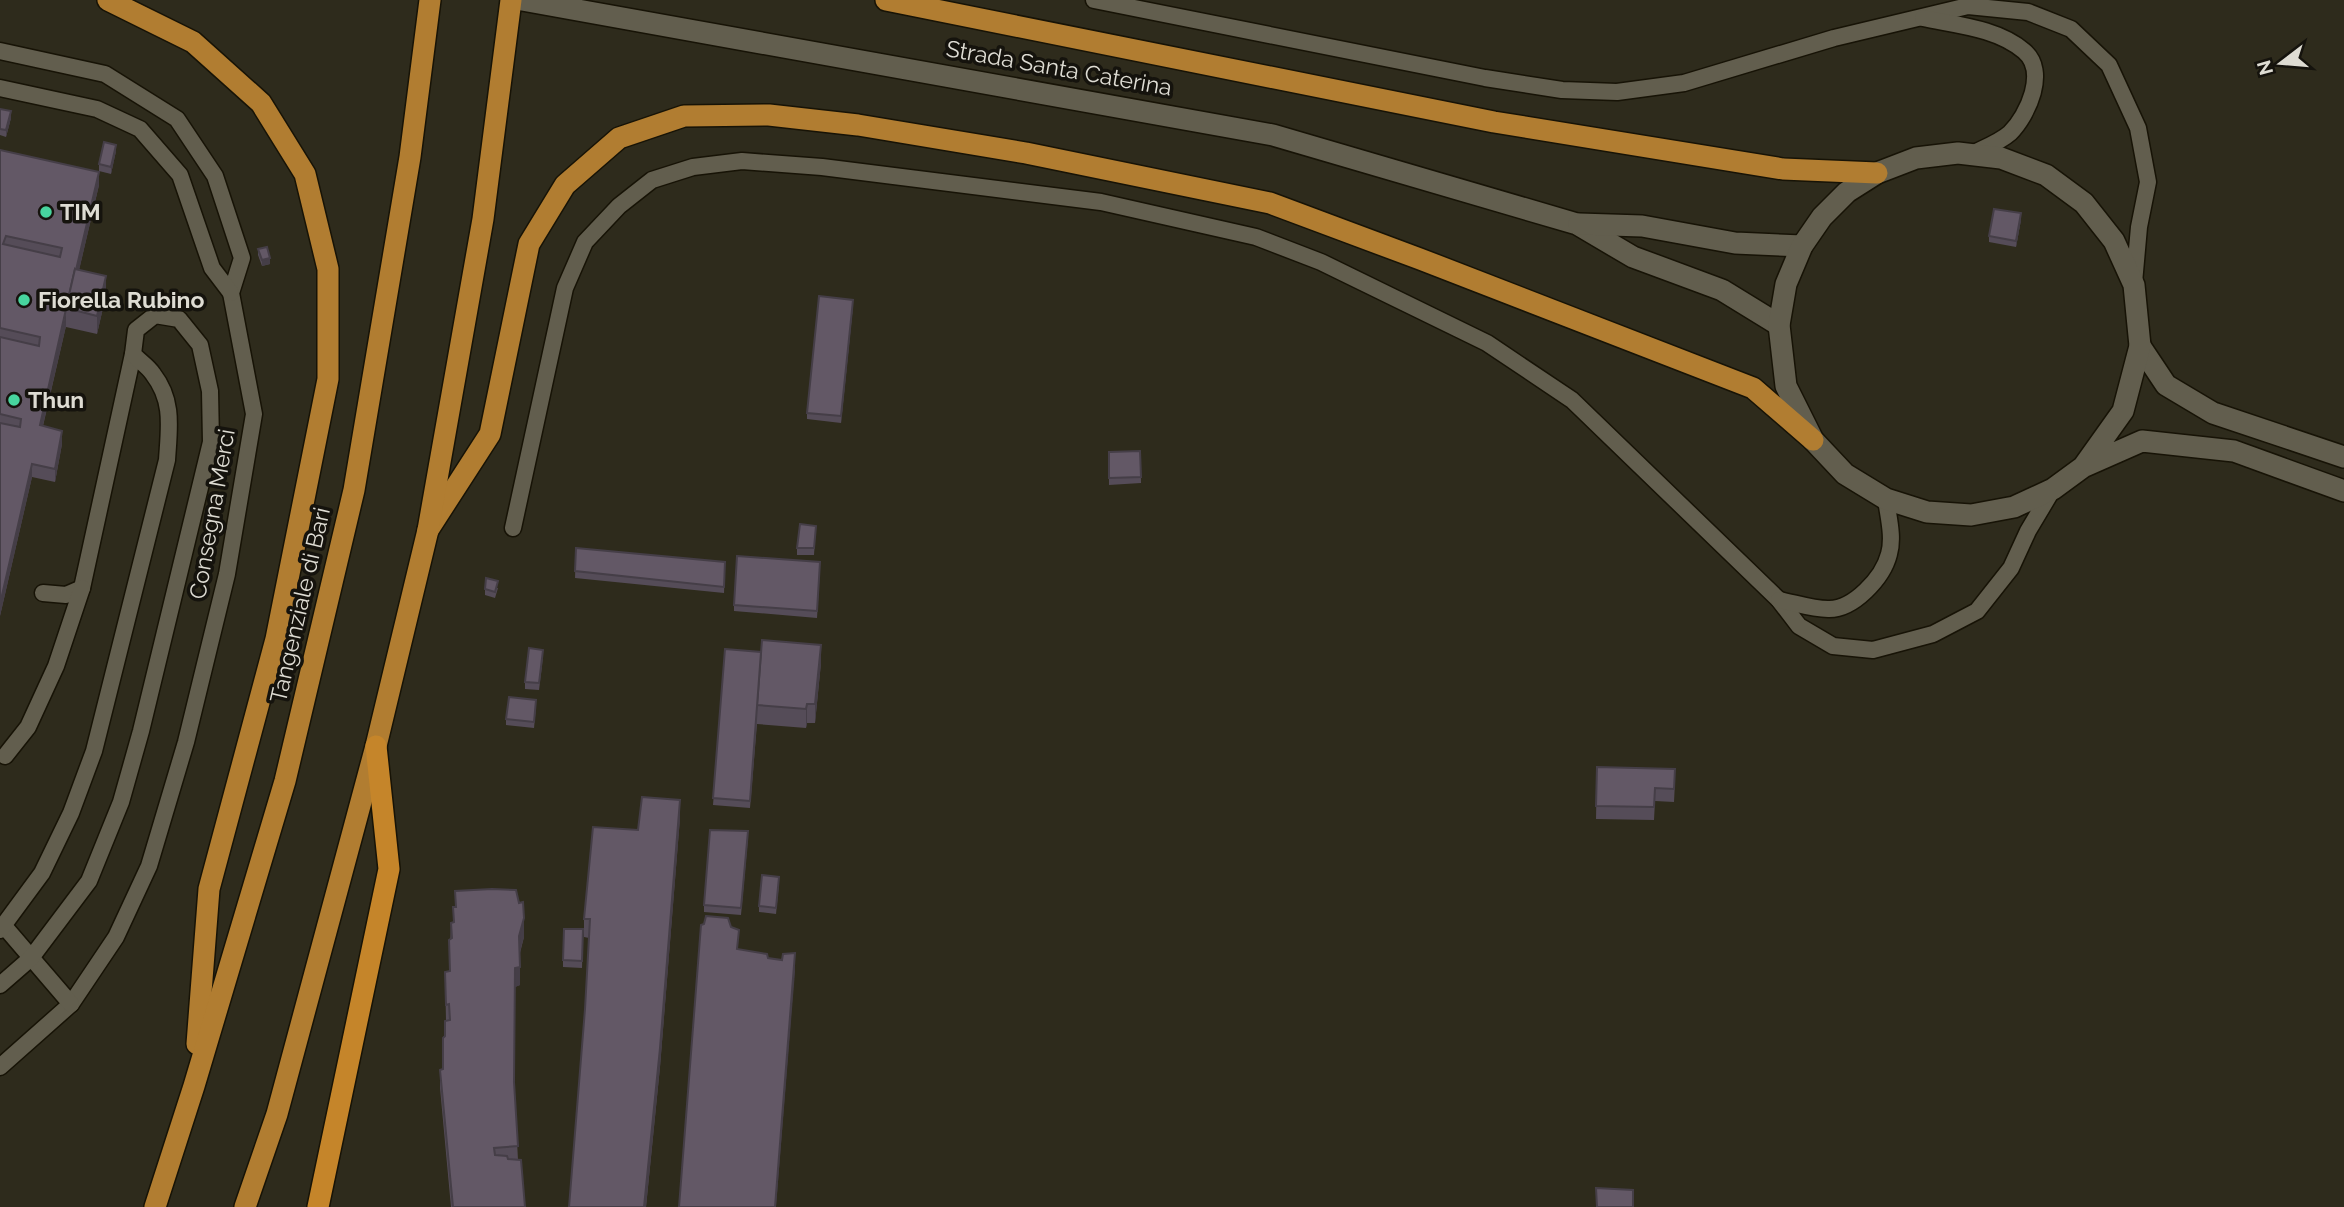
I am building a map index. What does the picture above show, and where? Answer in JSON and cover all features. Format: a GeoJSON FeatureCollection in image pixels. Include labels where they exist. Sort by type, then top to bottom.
{"type":"FeatureCollection","features":[{"type":"Feature","properties":{"kind":"highway"},"geometry":{"type":"LineString","coordinates":[[108,0],[192,42],[261,103],[305,174],[328,270],[328,379],[276,639],[209,889],[194,1086]]}},
{"type":"Feature","properties":{"kind":"highway","name":"Tangenziale di Bari"},"geometry":{"type":"LineString","coordinates":[[155,1207],[285,781],[354,490],[410,158],[430,0]]}},
{"type":"Feature","properties":{"kind":"highway"},"geometry":{"type":"LineString","coordinates":[[245,1207],[277,1114],[376,746],[428,530],[483,219],[511,0]]}},
{"type":"Feature","properties":{"kind":"highway"},"geometry":{"type":"LineString","coordinates":[[887,0],[1494,122],[1783,169],[1877,173]]}},
{"type":"Feature","properties":{"kind":"highway"},"geometry":{"type":"LineString","coordinates":[[428,530],[490,435],[529,244],[565,185],[620,138],[684,116],[769,115],[858,125],[1026,153],[1270,203],[1753,388],[1813,440]]}},
{"type":"Feature","properties":{"kind":"highway"},"geometry":{"type":"LineString","coordinates":[[318,1207],[389,869],[376,746]]}},
{"type":"Feature","properties":{"kind":"street","name":"Strada Santa Caterina"},"geometry":{"type":"LineString","coordinates":[[522,0],[1273,135],[1577,225],[1633,257],[1722,290],[1779,325]]}},
{"type":"Feature","properties":{"kind":"street"},"geometry":{"type":"LineString","coordinates":[[2083,467],[2123,411],[2140,346],[2134,285],[2114,241],[2084,203],[2046,175],[2001,158],[1958,153],[1916,158],[1877,173],[1847,192],[1822,217],[1802,246],[1786,284],[1779,325],[1786,386],[1813,440],[1845,474],[1886,499],[1927,512],[1971,515],[2014,507],[2053,489],[2083,467],[2142,440],[2234,451],[2344,491]]}},
{"type":"Feature","properties":{"kind":"street","name":"Strada Santa Caterina"},"geometry":{"type":"LineString","coordinates":[[1577,225],[1642,226],[1735,243],[1802,246]]}},
{"type":"Feature","properties":{"kind":"street"},"geometry":{"type":"LineString","coordinates":[[2140,346],[2166,385],[2213,412],[2344,457]]}},
{"type":"Feature","properties":{"kind":"lane"},"geometry":{"type":"LineString","coordinates":[[1094,0],[1485,78],[1562,90],[1617,92],[1684,83],[1834,37],[1968,6],[2028,12],[2071,29],[2109,65],[2138,128],[2148,182],[2139,227],[2134,285]]}},
{"type":"Feature","properties":{"kind":"lane"},"geometry":{"type":"LineString","coordinates":[[1917,16],[1994,34],[2025,52],[2033,63],[2036,76],[2033,94],[2024,112],[2009,134],[1972,154]]}},
{"type":"Feature","properties":{"kind":"lane","name":"Consegna Merci"},"geometry":{"type":"LineString","coordinates":[[0,51],[105,74],[177,119],[215,176],[242,258],[231,293],[254,414],[227,574],[186,741],[149,866],[116,937],[71,1004],[0,1068]]}},
{"type":"Feature","properties":{"kind":"lane"},"geometry":{"type":"LineString","coordinates":[[0,88],[97,109],[140,129],[180,175],[212,268],[231,293]]}},
{"type":"Feature","properties":{"kind":"lane"},"geometry":{"type":"LineString","coordinates":[[513,528],[565,288],[585,242],[620,206],[652,180],[694,167],[742,161],[822,167],[1101,202],[1256,237],[1321,262],[1487,342],[1572,400],[1779,600],[1799,626],[1833,646],[1873,650],[1933,634],[1978,611],[2011,568],[2028,531],[2053,489]]}},
{"type":"Feature","properties":{"kind":"lane"},"geometry":{"type":"LineString","coordinates":[[0,985],[31,958],[89,881],[121,802],[211,442],[210,391],[200,345],[180,319],[155,315],[136,330],[82,588],[56,666],[28,727],[5,756]]}},
{"type":"Feature","properties":{"kind":"lane"},"geometry":{"type":"LineString","coordinates":[[71,1004],[2,928],[42,873],[72,813],[94,751],[167,460],[170,421],[166,393],[151,370],[133,354]]}},
{"type":"Feature","properties":{"kind":"lane"},"geometry":{"type":"LineString","coordinates":[[1779,600],[1829,609],[1853,603],[1874,581],[1889,554],[1886,499]]}},
{"type":"Feature","properties":{"kind":"lane"},"geometry":{"type":"LineString","coordinates":[[43,593],[66,595],[82,588]]}},
{"type":"Feature","properties":{"kind":"building"},"geometry":{"type":"Polygon","coordinates":[[[0,109],[11,111],[6,130],[0,129],[0,109]]]}},
{"type":"Feature","properties":{"kind":"building"},"geometry":{"type":"Polygon","coordinates":[[[104,142],[116,145],[111,167],[99,164],[104,142]]]}},
{"type":"Feature","properties":{"kind":"building"},"geometry":{"type":"Polygon","coordinates":[[[0,150],[99,172],[40,425],[62,431],[55,469],[32,464],[0,604],[0,423],[20,427],[21,419],[0,414],[0,337],[39,346],[40,337],[0,328],[0,150]],[[6,236],[3,244],[60,257],[62,248],[6,236]]]}},
{"type":"Feature","properties":{"kind":"building"},"geometry":{"type":"Polygon","coordinates":[[[1994,209],[2021,213],[2016,241],[1989,236],[1994,209]]]}},
{"type":"Feature","properties":{"kind":"building"},"geometry":{"type":"Polygon","coordinates":[[[267,247],[270,258],[262,260],[258,249],[267,247]]]}},
{"type":"Feature","properties":{"kind":"building"},"geometry":{"type":"Polygon","coordinates":[[[75,269],[106,276],[97,316],[66,308],[75,269]]]}},
{"type":"Feature","properties":{"kind":"building"},"geometry":{"type":"Polygon","coordinates":[[[819,296],[853,300],[841,416],[807,413],[819,296]]]}},
{"type":"Feature","properties":{"kind":"building"},"geometry":{"type":"Polygon","coordinates":[[[1140,451],[1141,477],[1109,478],[1109,452],[1140,451]]]}},
{"type":"Feature","properties":{"kind":"building"},"geometry":{"type":"Polygon","coordinates":[[[800,524],[816,526],[814,548],[797,548],[800,524]]]}},
{"type":"Feature","properties":{"kind":"building"},"geometry":{"type":"Polygon","coordinates":[[[576,548],[725,562],[724,587],[575,571],[576,548]]]}},
{"type":"Feature","properties":{"kind":"building"},"geometry":{"type":"Polygon","coordinates":[[[737,556],[820,562],[817,611],[734,605],[737,556]]]}},
{"type":"Feature","properties":{"kind":"building"},"geometry":{"type":"Polygon","coordinates":[[[486,578],[498,581],[495,592],[485,589],[486,578]]]}},
{"type":"Feature","properties":{"kind":"building"},"geometry":{"type":"Polygon","coordinates":[[[762,640],[821,645],[815,704],[807,704],[806,709],[757,705],[762,640]]]}},
{"type":"Feature","properties":{"kind":"building"},"geometry":{"type":"Polygon","coordinates":[[[529,648],[543,650],[539,683],[525,682],[529,648]]]}},
{"type":"Feature","properties":{"kind":"building"},"geometry":{"type":"Polygon","coordinates":[[[725,649],[761,652],[750,801],[713,798],[725,649]]]}},
{"type":"Feature","properties":{"kind":"building"},"geometry":{"type":"Polygon","coordinates":[[[509,697],[536,700],[534,722],[506,719],[509,697]]]}},
{"type":"Feature","properties":{"kind":"building"},"geometry":{"type":"Polygon","coordinates":[[[1597,767],[1675,769],[1674,789],[1655,788],[1654,807],[1596,806],[1597,767]]]}},
{"type":"Feature","properties":{"kind":"building"},"geometry":{"type":"Polygon","coordinates":[[[642,797],[680,800],[644,1207],[569,1207],[585,1009],[590,919],[584,919],[593,827],[638,830],[642,797]]]}},
{"type":"Feature","properties":{"kind":"building"},"geometry":{"type":"Polygon","coordinates":[[[710,830],[748,831],[741,908],[704,905],[710,830]]]}},
{"type":"Feature","properties":{"kind":"building"},"geometry":{"type":"Polygon","coordinates":[[[762,875],[779,877],[776,908],[759,906],[762,875]]]}},
{"type":"Feature","properties":{"kind":"building"},"geometry":{"type":"Polygon","coordinates":[[[516,890],[519,903],[523,902],[524,918],[519,936],[520,967],[515,968],[514,1082],[518,1146],[494,1148],[495,1155],[521,1160],[525,1207],[453,1207],[440,1070],[443,1069],[445,1021],[450,1020],[449,1004],[446,1005],[445,972],[450,971],[451,923],[454,922],[453,907],[456,907],[455,891],[516,890]]]}},
{"type":"Feature","properties":{"kind":"building"},"geometry":{"type":"Polygon","coordinates":[[[706,916],[728,918],[731,927],[739,930],[737,949],[767,954],[768,958],[782,960],[783,954],[795,953],[775,1207],[679,1207],[701,925],[704,924],[706,916]]]}},
{"type":"Feature","properties":{"kind":"building"},"geometry":{"type":"Polygon","coordinates":[[[564,929],[583,929],[582,961],[563,960],[564,929]]]}},
{"type":"Feature","properties":{"kind":"building"},"geometry":{"type":"Polygon","coordinates":[[[1596,1188],[1633,1190],[1633,1207],[1597,1207],[1596,1188]]]}},
{"type":"Feature","properties":{"kind":"place","name":"TIM"},"geometry":{"type":"Point","coordinates":[46,212]}},
{"type":"Feature","properties":{"kind":"place","name":"Fiorella Rubino"},"geometry":{"type":"Point","coordinates":[24,300]}},
{"type":"Feature","properties":{"kind":"place","name":"Thun"},"geometry":{"type":"Point","coordinates":[14,400]}}]}
